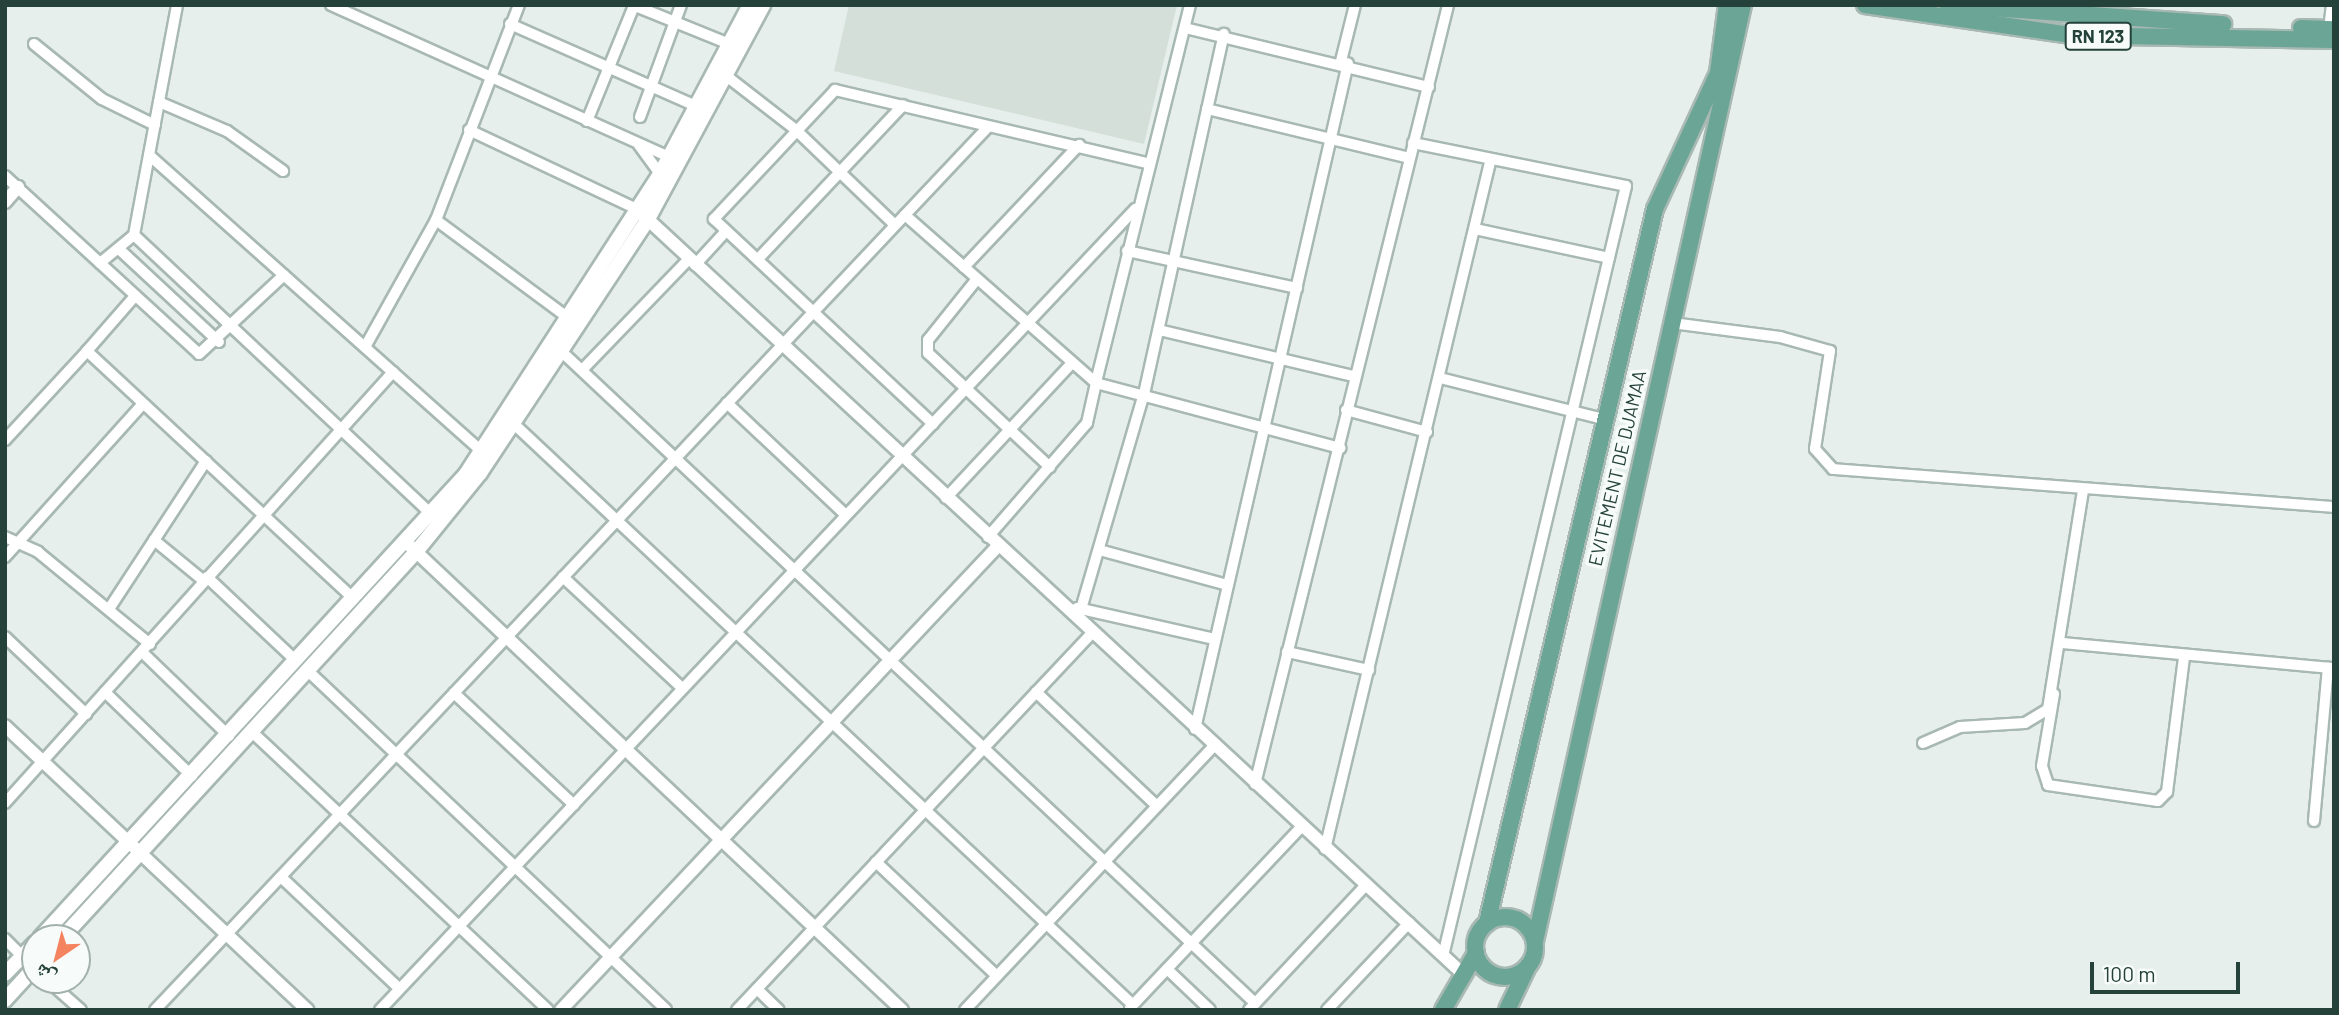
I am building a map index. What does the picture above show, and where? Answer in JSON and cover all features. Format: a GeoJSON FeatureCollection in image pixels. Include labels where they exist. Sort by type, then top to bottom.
{"type":"FeatureCollection","features":[{"type":"Feature","properties":{"kind":"main road"},"geometry":{"type":"LineString","coordinates":[[485,454],[567,317],[642,214],[660,174],[675,160],[698,107],[732,45],[750,5]]}},
{"type":"Feature","properties":{"kind":"main road"},"geometry":{"type":"LineString","coordinates":[[73,924],[192,776],[229,736],[302,666],[411,548],[513,423],[561,351],[675,160],[729,78],[763,5]]}},
{"type":"Feature","properties":{"kind":"main road","name":"EVITEMENT DE DJAMAA"},"geometry":{"type":"LineString","coordinates":[[1487,923],[1656,209],[1718,73],[1727,5]]}},
{"type":"Feature","properties":{"kind":"main road","name":"EVITEMENT DE DJAMAA"},"geometry":{"type":"LineString","coordinates":[[1535,941],[1743,5]]}},
{"type":"Feature","properties":{"kind":"main road","name":"RN 123"},"geometry":{"type":"LineString","coordinates":[[1865,5],[2070,34],[2332,33]]}},
{"type":"Feature","properties":{"kind":"main road","name":"RN 123"},"geometry":{"type":"LineString","coordinates":[[1948,5],[2071,11],[2332,33]]}},
{"type":"Feature","properties":{"kind":"main road"},"geometry":{"type":"LineString","coordinates":[[55,924],[251,731],[354,599],[411,548]]}},
{"type":"Feature","properties":{"kind":"main road"},"geometry":{"type":"LineString","coordinates":[[1443,1010],[1476,953],[1487,923],[1521,922],[1535,941],[1528,966],[1507,1010]]}},
{"type":"Feature","properties":{"kind":"main road"},"geometry":{"type":"LineString","coordinates":[[1476,953],[1498,976],[1528,966]]}},
{"type":"Feature","properties":{"kind":"main road"},"geometry":{"type":"LineString","coordinates":[[5,974],[21,957]]}},
{"type":"Feature","properties":{"kind":"main road"},"geometry":{"type":"LineString","coordinates":[[5,1001],[21,983]]}},
{"type":"Feature","properties":{"kind":"street"},"geometry":{"type":"LineString","coordinates":[[100,262],[120,250],[134,235],[177,5]]}},
{"type":"Feature","properties":{"kind":"street"},"geometry":{"type":"LineString","coordinates":[[331,5],[488,79],[675,160]]}},
{"type":"Feature","properties":{"kind":"street"},"geometry":{"type":"LineString","coordinates":[[365,347],[436,220],[488,79],[519,5]]}},
{"type":"Feature","properties":{"kind":"street"},"geometry":{"type":"LineString","coordinates":[[587,121],[633,5],[732,45]]}},
{"type":"Feature","properties":{"kind":"street"},"geometry":{"type":"LineString","coordinates":[[640,117],[681,5]]}},
{"type":"Feature","properties":{"kind":"street"},"geometry":{"type":"LineString","coordinates":[[561,1010],[890,660],[993,542],[1087,423],[1146,163],[1190,5]]}},
{"type":"Feature","properties":{"kind":"street"},"geometry":{"type":"LineString","coordinates":[[1195,729],[1331,138],[1355,5]]}},
{"type":"Feature","properties":{"kind":"street"},"geometry":{"type":"LineString","coordinates":[[1255,784],[1448,5]]}},
{"type":"Feature","properties":{"kind":"street"},"geometry":{"type":"LineString","coordinates":[[2332,5],[2332,33]]}},
{"type":"Feature","properties":{"kind":"street"},"geometry":{"type":"LineString","coordinates":[[2070,34],[2071,11]]}},
{"type":"Feature","properties":{"kind":"street"},"geometry":{"type":"LineString","coordinates":[[510,23],[698,107]]}},
{"type":"Feature","properties":{"kind":"street"},"geometry":{"type":"LineString","coordinates":[[1185,28],[1224,34],[1345,62],[1429,86]]}},
{"type":"Feature","properties":{"kind":"street"},"geometry":{"type":"LineString","coordinates":[[1082,609],[1103,551],[1144,394],[1224,34]]}},
{"type":"Feature","properties":{"kind":"street"},"geometry":{"type":"LineString","coordinates":[[34,44],[102,99],[155,125]]}},
{"type":"Feature","properties":{"kind":"street"},"geometry":{"type":"LineString","coordinates":[[729,78],[796,130],[895,225]]}},
{"type":"Feature","properties":{"kind":"street"},"geometry":{"type":"LineString","coordinates":[[933,424],[815,310],[714,219],[835,90],[988,127],[1079,145],[1146,163]]}},
{"type":"Feature","properties":{"kind":"street"},"geometry":{"type":"LineString","coordinates":[[159,102],[213,124],[283,171]]}},
{"type":"Feature","properties":{"kind":"street"},"geometry":{"type":"LineString","coordinates":[[759,258],[903,105]]}},
{"type":"Feature","properties":{"kind":"street"},"geometry":{"type":"LineString","coordinates":[[1207,110],[1409,158]]}},
{"type":"Feature","properties":{"kind":"street"},"geometry":{"type":"LineString","coordinates":[[173,1010],[160,1005],[988,127]]}},
{"type":"Feature","properties":{"kind":"street"},"geometry":{"type":"LineString","coordinates":[[470,130],[642,214],[781,346],[1462,974]]}},
{"type":"Feature","properties":{"kind":"street"},"geometry":{"type":"LineString","coordinates":[[637,143],[660,174]]}},
{"type":"Feature","properties":{"kind":"street"},"geometry":{"type":"LineString","coordinates":[[1413,143],[1490,162],[1626,186],[1443,956]]}},
{"type":"Feature","properties":{"kind":"street"},"geometry":{"type":"LineString","coordinates":[[964,267],[1079,145]]}},
{"type":"Feature","properties":{"kind":"street"},"geometry":{"type":"LineString","coordinates":[[149,155],[485,454]]}},
{"type":"Feature","properties":{"kind":"street"},"geometry":{"type":"LineString","coordinates":[[1325,849],[1490,162]]}},
{"type":"Feature","properties":{"kind":"street"},"geometry":{"type":"LineString","coordinates":[[5,176],[194,352],[204,354],[219,342],[284,275]]}},
{"type":"Feature","properties":{"kind":"street"},"geometry":{"type":"LineString","coordinates":[[5,202],[18,187]]}},
{"type":"Feature","properties":{"kind":"street"},"geometry":{"type":"LineString","coordinates":[[380,1010],[1135,209]]}},
{"type":"Feature","properties":{"kind":"street"},"geometry":{"type":"LineString","coordinates":[[905,215],[1096,383],[1340,448]]}},
{"type":"Feature","properties":{"kind":"street"},"geometry":{"type":"LineString","coordinates":[[436,220],[567,317]]}},
{"type":"Feature","properties":{"kind":"street"},"geometry":{"type":"LineString","coordinates":[[1475,229],[1609,258]]}},
{"type":"Feature","properties":{"kind":"street"},"geometry":{"type":"LineString","coordinates":[[582,370],[726,230]]}},
{"type":"Feature","properties":{"kind":"street"},"geometry":{"type":"LineString","coordinates":[[134,235],[436,519]]}},
{"type":"Feature","properties":{"kind":"street"},"geometry":{"type":"LineString","coordinates":[[120,250],[219,342]]}},
{"type":"Feature","properties":{"kind":"street"},"geometry":{"type":"LineString","coordinates":[[1127,251],[1175,259],[1297,288]]}},
{"type":"Feature","properties":{"kind":"street"},"geometry":{"type":"LineString","coordinates":[[976,279],[926,346],[966,389],[1050,467]]}},
{"type":"Feature","properties":{"kind":"street"},"geometry":{"type":"LineString","coordinates":[[5,440],[135,296]]}},
{"type":"Feature","properties":{"kind":"street"},"geometry":{"type":"LineString","coordinates":[[1672,323],[1780,337],[1830,351],[1815,449],[1833,469],[2334,507]]}},
{"type":"Feature","properties":{"kind":"street"},"geometry":{"type":"LineString","coordinates":[[1159,330],[1354,376]]}},
{"type":"Feature","properties":{"kind":"street"},"geometry":{"type":"LineString","coordinates":[[87,351],[354,599]]}},
{"type":"Feature","properties":{"kind":"street"},"geometry":{"type":"LineString","coordinates":[[561,351],[1191,943],[1252,1007],[1365,886]]}},
{"type":"Feature","properties":{"kind":"street"},"geometry":{"type":"LineString","coordinates":[[946,498],[1072,363]]}},
{"type":"Feature","properties":{"kind":"street"},"geometry":{"type":"LineString","coordinates":[[5,803],[393,372]]}},
{"type":"Feature","properties":{"kind":"street"},"geometry":{"type":"LineString","coordinates":[[1440,378],[1606,420]]}},
{"type":"Feature","properties":{"kind":"street"},"geometry":{"type":"LineString","coordinates":[[727,403],[846,515]]}},
{"type":"Feature","properties":{"kind":"street"},"geometry":{"type":"LineString","coordinates":[[5,557],[143,404]]}},
{"type":"Feature","properties":{"kind":"street"},"geometry":{"type":"LineString","coordinates":[[1346,410],[1427,432]]}},
{"type":"Feature","properties":{"kind":"street"},"geometry":{"type":"LineString","coordinates":[[5,420],[15,429]]}},
{"type":"Feature","properties":{"kind":"street"},"geometry":{"type":"LineString","coordinates":[[513,423],[1131,1007],[1301,827]]}},
{"type":"Feature","properties":{"kind":"street"},"geometry":{"type":"LineString","coordinates":[[109,609],[206,461]]}},
{"type":"Feature","properties":{"kind":"street"},"geometry":{"type":"LineString","coordinates":[[2083,489],[2042,766],[2048,785],[2158,802],[2167,792],[2184,657]]}},
{"type":"Feature","properties":{"kind":"street"},"geometry":{"type":"LineString","coordinates":[[5,537],[20,541],[109,609],[229,736]]}},
{"type":"Feature","properties":{"kind":"street"},"geometry":{"type":"LineString","coordinates":[[154,540],[206,579],[302,666],[666,1010]]}},
{"type":"Feature","properties":{"kind":"street"},"geometry":{"type":"LineString","coordinates":[[411,548],[902,1010]]}},
{"type":"Feature","properties":{"kind":"street"},"geometry":{"type":"LineString","coordinates":[[1103,551],[1227,585]]}},
{"type":"Feature","properties":{"kind":"street"},"geometry":{"type":"LineString","coordinates":[[564,577],[682,688]]}},
{"type":"Feature","properties":{"kind":"street"},"geometry":{"type":"LineString","coordinates":[[1061,605],[1215,639]]}},
{"type":"Feature","properties":{"kind":"street"},"geometry":{"type":"LineString","coordinates":[[737,1010],[1092,633]]}},
{"type":"Feature","properties":{"kind":"street"},"geometry":{"type":"LineString","coordinates":[[5,637],[86,714]]}},
{"type":"Feature","properties":{"kind":"street"},"geometry":{"type":"LineString","coordinates":[[2062,643],[2184,657],[2331,668],[2314,821]]}},
{"type":"Feature","properties":{"kind":"street"},"geometry":{"type":"LineString","coordinates":[[1287,652],[1369,670]]}},
{"type":"Feature","properties":{"kind":"street"},"geometry":{"type":"LineString","coordinates":[[106,692],[192,776]]}},
{"type":"Feature","properties":{"kind":"street"},"geometry":{"type":"LineString","coordinates":[[1036,692],[1157,806]]}},
{"type":"Feature","properties":{"kind":"street"},"geometry":{"type":"LineString","coordinates":[[454,693],[573,805]]}},
{"type":"Feature","properties":{"kind":"street"},"geometry":{"type":"LineString","coordinates":[[1923,743],[1960,727],[2025,723],[2048,709],[2054,694]]}},
{"type":"Feature","properties":{"kind":"street"},"geometry":{"type":"LineString","coordinates":[[5,726],[307,1010]]}},
{"type":"Feature","properties":{"kind":"street"},"geometry":{"type":"LineString","coordinates":[[251,731],[548,1010]]}},
{"type":"Feature","properties":{"kind":"street"},"geometry":{"type":"LineString","coordinates":[[965,1010],[1214,746]]}},
{"type":"Feature","properties":{"kind":"street"},"geometry":{"type":"LineString","coordinates":[[876,862],[997,976]]}},
{"type":"Feature","properties":{"kind":"street"},"geometry":{"type":"LineString","coordinates":[[281,877],[400,989]]}},
{"type":"Feature","properties":{"kind":"street"},"geometry":{"type":"LineString","coordinates":[[1327,1010],[1409,923]]}},
{"type":"Feature","properties":{"kind":"street"},"geometry":{"type":"LineString","coordinates":[[5,939],[21,955]]}},
{"type":"Feature","properties":{"kind":"street"},"geometry":{"type":"LineString","coordinates":[[1167,970],[1210,1010]]}},
{"type":"Feature","properties":{"kind":"street"},"geometry":{"type":"LineString","coordinates":[[757,989],[779,1010]]}},
{"type":"Feature","properties":{"kind":"street"},"geometry":{"type":"LineString","coordinates":[[63,994],[81,1010]]}},
{"type":"Feature","properties":{"kind":"street"},"geometry":{"type":"LineString","coordinates":[[5,1001],[13,1010]]}},
{"type":"Feature","properties":{"kind":"shaded area"},"geometry":{"type":"Polygon","coordinates":[[[849,5],[1177,5],[1144,144],[834,71],[849,5]]]}}]}
